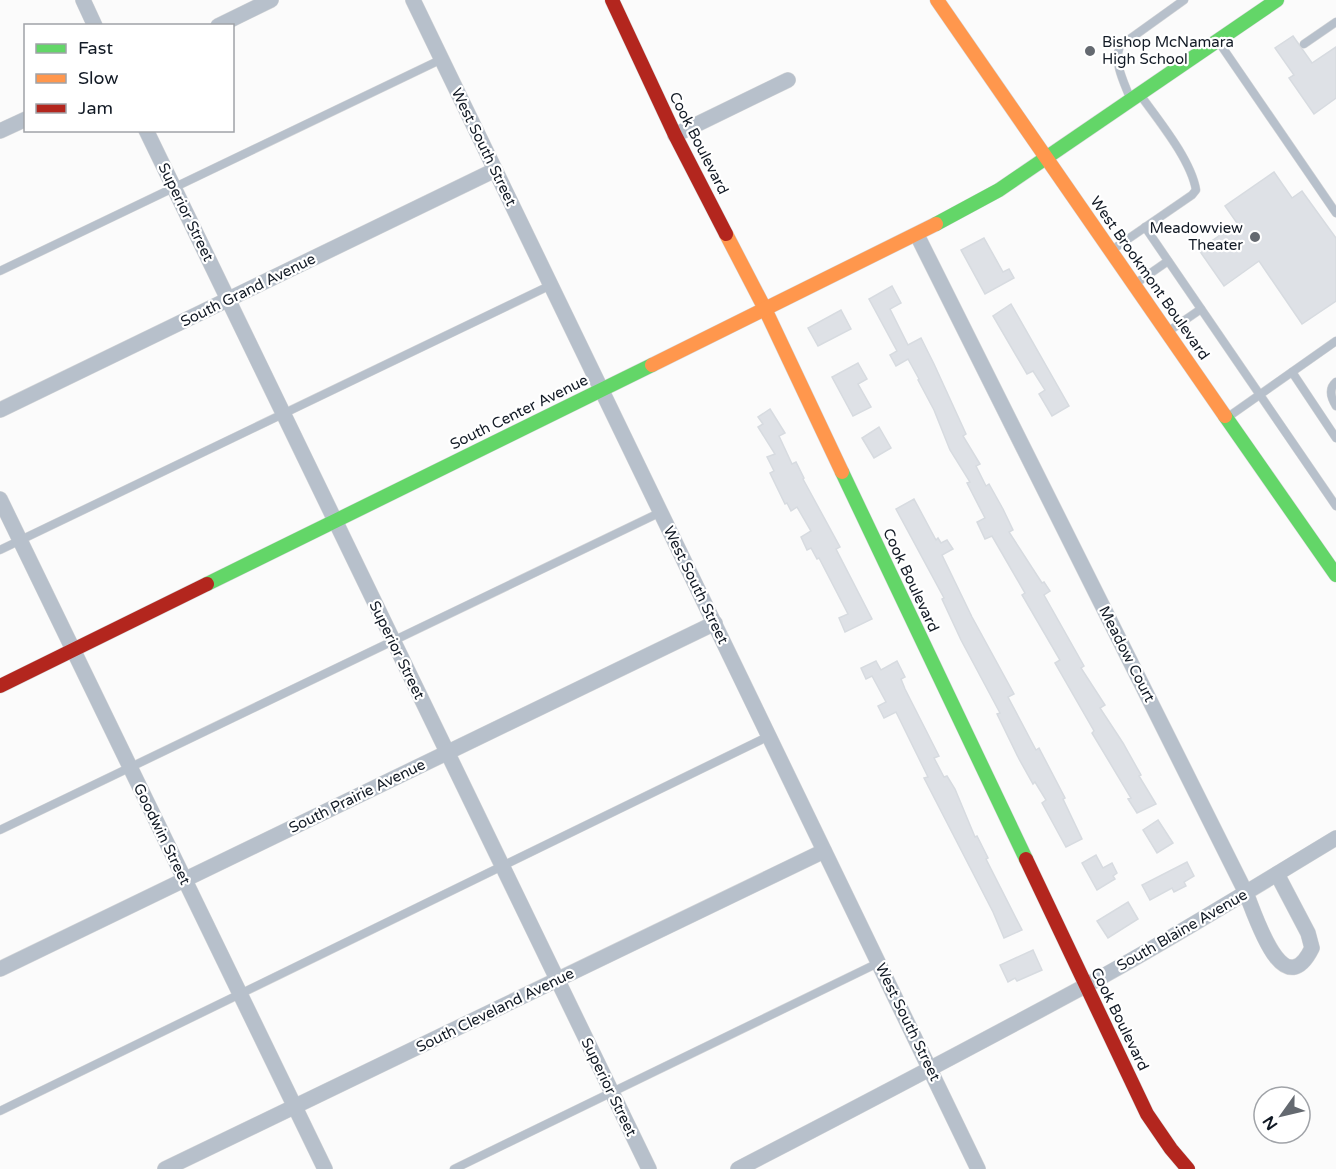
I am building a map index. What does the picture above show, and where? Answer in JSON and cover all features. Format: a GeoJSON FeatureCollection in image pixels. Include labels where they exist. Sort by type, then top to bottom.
{"type":"FeatureCollection","features":[{"type":"Feature","properties":{"kind":"street"},"geometry":{"type":"LineString","coordinates":[[83,0],[94,24]]}},
{"type":"Feature","properties":{"kind":"street"},"geometry":{"type":"LineString","coordinates":[[222,24],[271,0]]}},
{"type":"Feature","properties":{"kind":"street","name":"West South Street"},"geometry":{"type":"LineString","coordinates":[[413,0],[978,1169]]}},
{"type":"Feature","properties":{"kind":"street","name":"Cook Boulevard"},"geometry":{"type":"LineString","coordinates":[[612,0],[675,135],[765,309],[1147,1113],[1171,1149],[1188,1169]]}},
{"type":"Feature","properties":{"kind":"street","name":"West Brookmont Boulevard"},"geometry":{"type":"LineString","coordinates":[[937,0],[1336,575]]}},
{"type":"Feature","properties":{"kind":"street","name":"South Center Avenue"},"geometry":{"type":"LineString","coordinates":[[0,686],[916,235],[999,190],[1277,0]]}},
{"type":"Feature","properties":{"kind":"street"},"geometry":{"type":"LineString","coordinates":[[675,135],[788,80]]}},
{"type":"Feature","properties":{"kind":"street"},"geometry":{"type":"LineString","coordinates":[[0,131],[24,120]]}},
{"type":"Feature","properties":{"kind":"street","name":"Superior Street"},"geometry":{"type":"LineString","coordinates":[[147,132],[648,1169]]}},
{"type":"Feature","properties":{"kind":"street","name":"South Grand Avenue"},"geometry":{"type":"LineString","coordinates":[[0,410],[495,170]]}},
{"type":"Feature","properties":{"kind":"street","name":"Meadow Court"},"geometry":{"type":"LineString","coordinates":[[916,235],[1246,893],[1269,949],[1279,962],[1288,967],[1297,965],[1308,958],[1312,948],[1308,933],[1277,874]]}},
{"type":"Feature","properties":{"kind":"street","name":"Goodwin Street"},"geometry":{"type":"LineString","coordinates":[[0,499],[325,1169]]}},
{"type":"Feature","properties":{"kind":"street","name":"South Prairie Avenue"},"geometry":{"type":"LineString","coordinates":[[0,969],[714,623]]}},
{"type":"Feature","properties":{"kind":"street","name":"South Blaine Avenue"},"geometry":{"type":"LineString","coordinates":[[738,1169],[932,1070],[1085,986],[1336,838]]}},
{"type":"Feature","properties":{"kind":"street","name":"South Cleveland Avenue"},"geometry":{"type":"LineString","coordinates":[[165,1169],[824,851]]}},
{"type":"Feature","properties":{"kind":"lane"},"geometry":{"type":"LineString","coordinates":[[1111,250],[1196,190],[1195,183],[1178,149],[1135,97],[1118,62],[1117,53],[1120,46],[1184,0]]}},
{"type":"Feature","properties":{"kind":"lane"},"geometry":{"type":"LineString","coordinates":[[1304,44],[1336,22]]}},
{"type":"Feature","properties":{"kind":"lane"},"geometry":{"type":"LineString","coordinates":[[1217,40],[1336,213]]}},
{"type":"Feature","properties":{"kind":"lane"},"geometry":{"type":"LineString","coordinates":[[0,272],[442,59]]}},
{"type":"Feature","properties":{"kind":"lane"},"geometry":{"type":"LineString","coordinates":[[1145,228],[1336,506]]}},
{"type":"Feature","properties":{"kind":"lane"},"geometry":{"type":"LineString","coordinates":[[1134,284],[1168,261]]}},
{"type":"Feature","properties":{"kind":"lane"},"geometry":{"type":"LineString","coordinates":[[0,550],[551,285]]}},
{"type":"Feature","properties":{"kind":"lane"},"geometry":{"type":"LineString","coordinates":[[1167,332],[1201,309]]}},
{"type":"Feature","properties":{"kind":"lane"},"geometry":{"type":"LineString","coordinates":[[1227,417],[1336,342]]}},
{"type":"Feature","properties":{"kind":"lane"},"geometry":{"type":"LineString","coordinates":[[1292,372],[1336,438]]}},
{"type":"Feature","properties":{"kind":"lane"},"geometry":{"type":"LineString","coordinates":[[1336,382],[1331,388],[1331,399],[1336,406]]}},
{"type":"Feature","properties":{"kind":"lane"},"geometry":{"type":"LineString","coordinates":[[0,830],[661,512]]}},
{"type":"Feature","properties":{"kind":"lane"},"geometry":{"type":"LineString","coordinates":[[0,1111],[769,736]]}},
{"type":"Feature","properties":{"kind":"lane"},"geometry":{"type":"LineString","coordinates":[[454,1169],[879,963]]}},
{"type":"Feature","properties":{"kind":"building"},"geometry":{"type":"Polygon","coordinates":[[[1293,36],[1312,63],[1336,47],[1336,98],[1314,114],[1289,78],[1294,75],[1275,48],[1293,36]]]}},
{"type":"Feature","properties":{"kind":"building"},"geometry":{"type":"Polygon","coordinates":[[[1274,172],[1292,198],[1302,191],[1336,238],[1336,301],[1302,324],[1259,261],[1224,286],[1199,250],[1237,223],[1225,206],[1274,172]]]}},
{"type":"Feature","properties":{"kind":"building"},"geometry":{"type":"Polygon","coordinates":[[[984,238],[1003,272],[1009,269],[1014,278],[985,294],[961,250],[984,238]]]}},
{"type":"Feature","properties":{"kind":"building"},"geometry":{"type":"Polygon","coordinates":[[[892,286],[901,303],[890,309],[908,345],[921,338],[966,434],[963,436],[980,464],[976,466],[986,486],[989,484],[1013,530],[1009,532],[1042,583],[1044,582],[1050,591],[1044,595],[1084,666],[1081,668],[1105,705],[1100,708],[1123,743],[1156,804],[1137,813],[1128,799],[1131,798],[1092,733],[1094,731],[1055,663],[1060,660],[1022,595],[1025,593],[992,536],[985,539],[977,522],[985,518],[967,483],[970,482],[950,450],[919,379],[908,359],[896,366],[890,355],[897,351],[869,299],[892,286]]]}},
{"type":"Feature","properties":{"kind":"building"},"geometry":{"type":"Polygon","coordinates":[[[1011,304],[1069,406],[1052,416],[1039,394],[1045,390],[1033,371],[1027,374],[993,316],[1011,304]]]}},
{"type":"Feature","properties":{"kind":"building"},"geometry":{"type":"Polygon","coordinates":[[[841,310],[851,329],[818,346],[808,328],[841,310]]]}},
{"type":"Feature","properties":{"kind":"building"},"geometry":{"type":"Polygon","coordinates":[[[858,363],[867,379],[858,384],[871,407],[853,416],[832,377],[858,363]]]}},
{"type":"Feature","properties":{"kind":"building"},"geometry":{"type":"Polygon","coordinates":[[[770,409],[785,433],[779,436],[792,464],[796,462],[840,547],[836,549],[872,619],[845,632],[839,618],[848,614],[819,558],[817,559],[811,548],[807,550],[801,537],[811,531],[797,507],[791,511],[787,503],[785,504],[770,473],[774,471],[767,457],[775,454],[758,427],[763,424],[758,417],[770,409]]]}},
{"type":"Feature","properties":{"kind":"building"},"geometry":{"type":"Polygon","coordinates":[[[879,427],[891,448],[874,458],[862,438],[879,427]]]}},
{"type":"Feature","properties":{"kind":"building"},"geometry":{"type":"Polygon","coordinates":[[[914,499],[936,540],[938,538],[941,543],[947,540],[953,549],[942,555],[972,617],[1014,694],[1008,697],[1036,750],[1039,748],[1065,798],[1063,799],[1082,839],[1066,847],[1042,803],[1046,800],[1035,782],[1033,784],[1019,759],[997,714],[1000,713],[961,640],[942,599],[944,598],[896,509],[914,499]]]}},
{"type":"Feature","properties":{"kind":"building"},"geometry":{"type":"Polygon","coordinates":[[[876,661],[881,670],[897,661],[905,677],[901,679],[905,689],[939,756],[934,758],[944,777],[947,776],[955,789],[975,837],[977,836],[988,858],[986,859],[1022,930],[1004,938],[924,778],[928,777],[896,712],[884,718],[878,706],[886,702],[872,676],[866,679],[861,668],[876,661]]]}},
{"type":"Feature","properties":{"kind":"building"},"geometry":{"type":"Polygon","coordinates":[[[1158,820],[1173,843],[1157,853],[1143,830],[1158,820]]]}},
{"type":"Feature","properties":{"kind":"building"},"geometry":{"type":"Polygon","coordinates":[[[1096,855],[1103,868],[1112,863],[1117,873],[1113,876],[1115,879],[1097,890],[1082,863],[1096,855]]]}},
{"type":"Feature","properties":{"kind":"building"},"geometry":{"type":"Polygon","coordinates":[[[1187,862],[1194,876],[1184,882],[1186,886],[1174,892],[1172,888],[1150,900],[1142,885],[1187,862]]]}},
{"type":"Feature","properties":{"kind":"building"},"geometry":{"type":"Polygon","coordinates":[[[1128,902],[1138,919],[1108,938],[1097,921],[1128,902]]]}},
{"type":"Feature","properties":{"kind":"building"},"geometry":{"type":"Polygon","coordinates":[[[1033,950],[1042,970],[1017,981],[1015,978],[1008,982],[1000,965],[1033,950]]]}},
{"type":"Feature","properties":{"kind":"traffic: fast"},"geometry":{"type":"LineString","coordinates":[[936,224],[999,190],[1277,0]]}},
{"type":"Feature","properties":{"kind":"traffic: fast"},"geometry":{"type":"LineString","coordinates":[[207,584],[652,365]]}},
{"type":"Feature","properties":{"kind":"traffic: fast"},"geometry":{"type":"LineString","coordinates":[[1225,416],[1336,575]]}},
{"type":"Feature","properties":{"kind":"traffic: fast"},"geometry":{"type":"LineString","coordinates":[[842,472],[1026,859]]}},
{"type":"Feature","properties":{"kind":"traffic: slow"},"geometry":{"type":"LineString","coordinates":[[937,0],[1225,416]]}},
{"type":"Feature","properties":{"kind":"traffic: slow"},"geometry":{"type":"LineString","coordinates":[[652,365],[936,224]]}},
{"type":"Feature","properties":{"kind":"traffic: slow"},"geometry":{"type":"LineString","coordinates":[[726,234],[765,309],[842,472]]}},
{"type":"Feature","properties":{"kind":"traffic: jam"},"geometry":{"type":"LineString","coordinates":[[612,0],[675,135],[726,234]]}},
{"type":"Feature","properties":{"kind":"traffic: jam"},"geometry":{"type":"LineString","coordinates":[[0,686],[207,584]]}},
{"type":"Feature","properties":{"kind":"traffic: jam"},"geometry":{"type":"LineString","coordinates":[[1026,859],[1147,1114],[1188,1169]]}},
{"type":"Feature","properties":{"kind":"place","name":"Bishop McNamara High School"},"geometry":{"type":"Point","coordinates":[1090,51]}},
{"type":"Feature","properties":{"kind":"place","name":"Meadowview Theater"},"geometry":{"type":"Point","coordinates":[1255,237]}}]}
